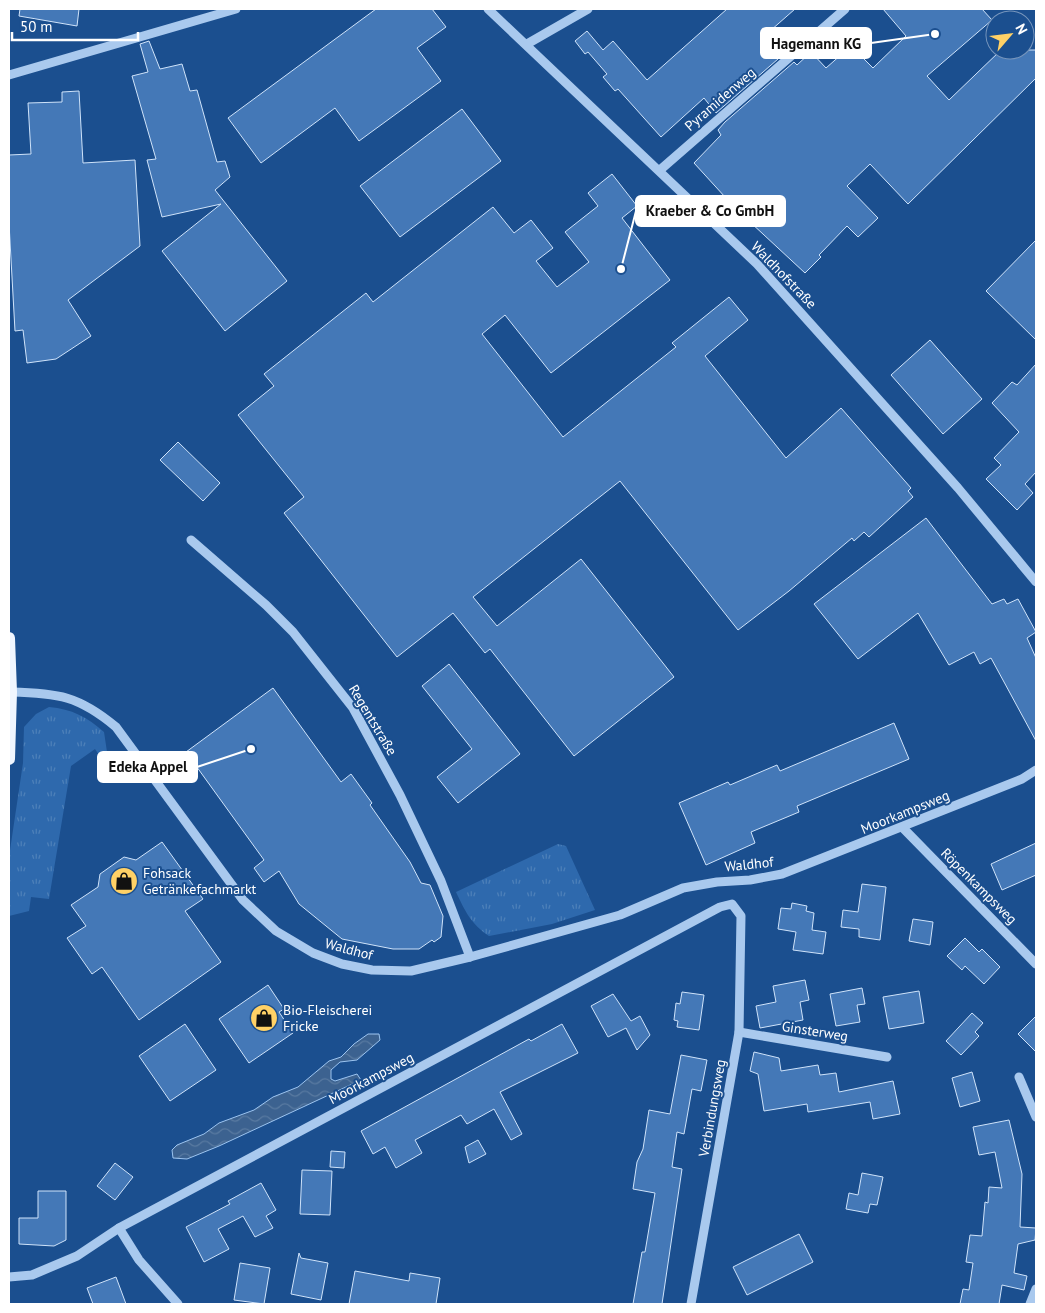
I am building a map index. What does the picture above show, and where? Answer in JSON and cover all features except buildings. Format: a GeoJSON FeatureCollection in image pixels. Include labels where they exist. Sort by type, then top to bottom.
{"type":"FeatureCollection","features":[{"type":"Feature","properties":{"kind":"main road"},"geometry":{"type":"LineString","coordinates":[[9,638],[11,692],[9,759]]}},
{"type":"Feature","properties":{"kind":"street"},"geometry":{"type":"LineString","coordinates":[[9,75],[236,9]]}},
{"type":"Feature","properties":{"kind":"street","name":"Waldhofstraße"},"geometry":{"type":"LineString","coordinates":[[488,9],[757,264],[958,488],[1036,582]]}},
{"type":"Feature","properties":{"kind":"street"},"geometry":{"type":"LineString","coordinates":[[527,44],[588,9]]}},
{"type":"Feature","properties":{"kind":"street","name":"Pyramidenweg"},"geometry":{"type":"LineString","coordinates":[[660,170],[844,9]]}},
{"type":"Feature","properties":{"kind":"street","name":"Regentstraße"},"geometry":{"type":"LineString","coordinates":[[190,540],[266,605],[293,632],[353,708],[400,795],[442,881],[470,957]]}},
{"type":"Feature","properties":{"kind":"street","name":"Waldhof"},"geometry":{"type":"LineString","coordinates":[[11,692],[46,692],[74,700],[95,709],[116,727],[243,900],[276,931],[313,954],[342,964],[372,970],[411,971],[470,957],[620,915],[683,888],[782,874]]}},
{"type":"Feature","properties":{"kind":"street","name":"Moorkampsweg"},"geometry":{"type":"LineString","coordinates":[[782,874],[903,828],[1022,779],[1036,770]]}},
{"type":"Feature","properties":{"kind":"street","name":"Röpenkampsweg"},"geometry":{"type":"LineString","coordinates":[[903,828],[1036,964]]}},
{"type":"Feature","properties":{"kind":"street","name":"Moorkampsweg"},"geometry":{"type":"LineString","coordinates":[[9,1278],[32,1275],[68,1260],[120,1228],[720,907],[732,904],[741,916]]}},
{"type":"Feature","properties":{"kind":"street","name":"Verbindungsweg"},"geometry":{"type":"LineString","coordinates":[[691,1304],[739,1032],[741,916]]}},
{"type":"Feature","properties":{"kind":"street","name":"Ginsterweg"},"geometry":{"type":"LineString","coordinates":[[739,1032],[887,1056]]}},
{"type":"Feature","properties":{"kind":"street"},"geometry":{"type":"LineString","coordinates":[[1019,1077],[1036,1116]]}},
{"type":"Feature","properties":{"kind":"street"},"geometry":{"type":"LineString","coordinates":[[120,1228],[139,1260],[178,1304]]}},
{"type":"Feature","properties":{"kind":"street"},"geometry":{"type":"LineString","coordinates":[[1030,1304],[1036,1289]]}},
{"type":"Feature","properties":{"kind":"green space"},"geometry":{"type":"Polygon","coordinates":[[[49,707],[79,715],[104,732],[107,752],[116,766],[109,770],[95,749],[71,766],[49,899],[31,897],[29,911],[9,916],[9,857],[23,763],[24,727],[36,714],[49,707]]]}},
{"type":"Feature","properties":{"kind":"green space"},"geometry":{"type":"Polygon","coordinates":[[[558,844],[566,846],[595,910],[552,924],[489,936],[473,922],[456,892],[558,844]]]}},
{"type":"Feature","properties":{"kind":"water"},"geometry":{"type":"Polygon","coordinates":[[[368,1034],[379,1034],[380,1040],[357,1060],[340,1062],[331,1070],[331,1079],[335,1081],[357,1074],[361,1080],[219,1146],[187,1159],[173,1158],[172,1150],[177,1145],[204,1134],[219,1123],[254,1110],[273,1097],[298,1087],[329,1061],[341,1057],[368,1034]]]}},
{"type":"Feature","properties":{"kind":"place","name":"Hagemann KG"},"geometry":{"type":"Point","coordinates":[935,34]}},
{"type":"Feature","properties":{"kind":"place","name":"Kraeber & Co GmbH"},"geometry":{"type":"Point","coordinates":[621,269]}},
{"type":"Feature","properties":{"kind":"place","name":"Edeka Appel"},"geometry":{"type":"Point","coordinates":[251,749]}},
{"type":"Feature","properties":{"kind":"place","name":"Fohsack Getränkefachmarkt"},"geometry":{"type":"Point","coordinates":[124,881]}},
{"type":"Feature","properties":{"kind":"place","name":"Bio-Fleischerei Fricke"},"geometry":{"type":"Point","coordinates":[264,1018]}}]}
